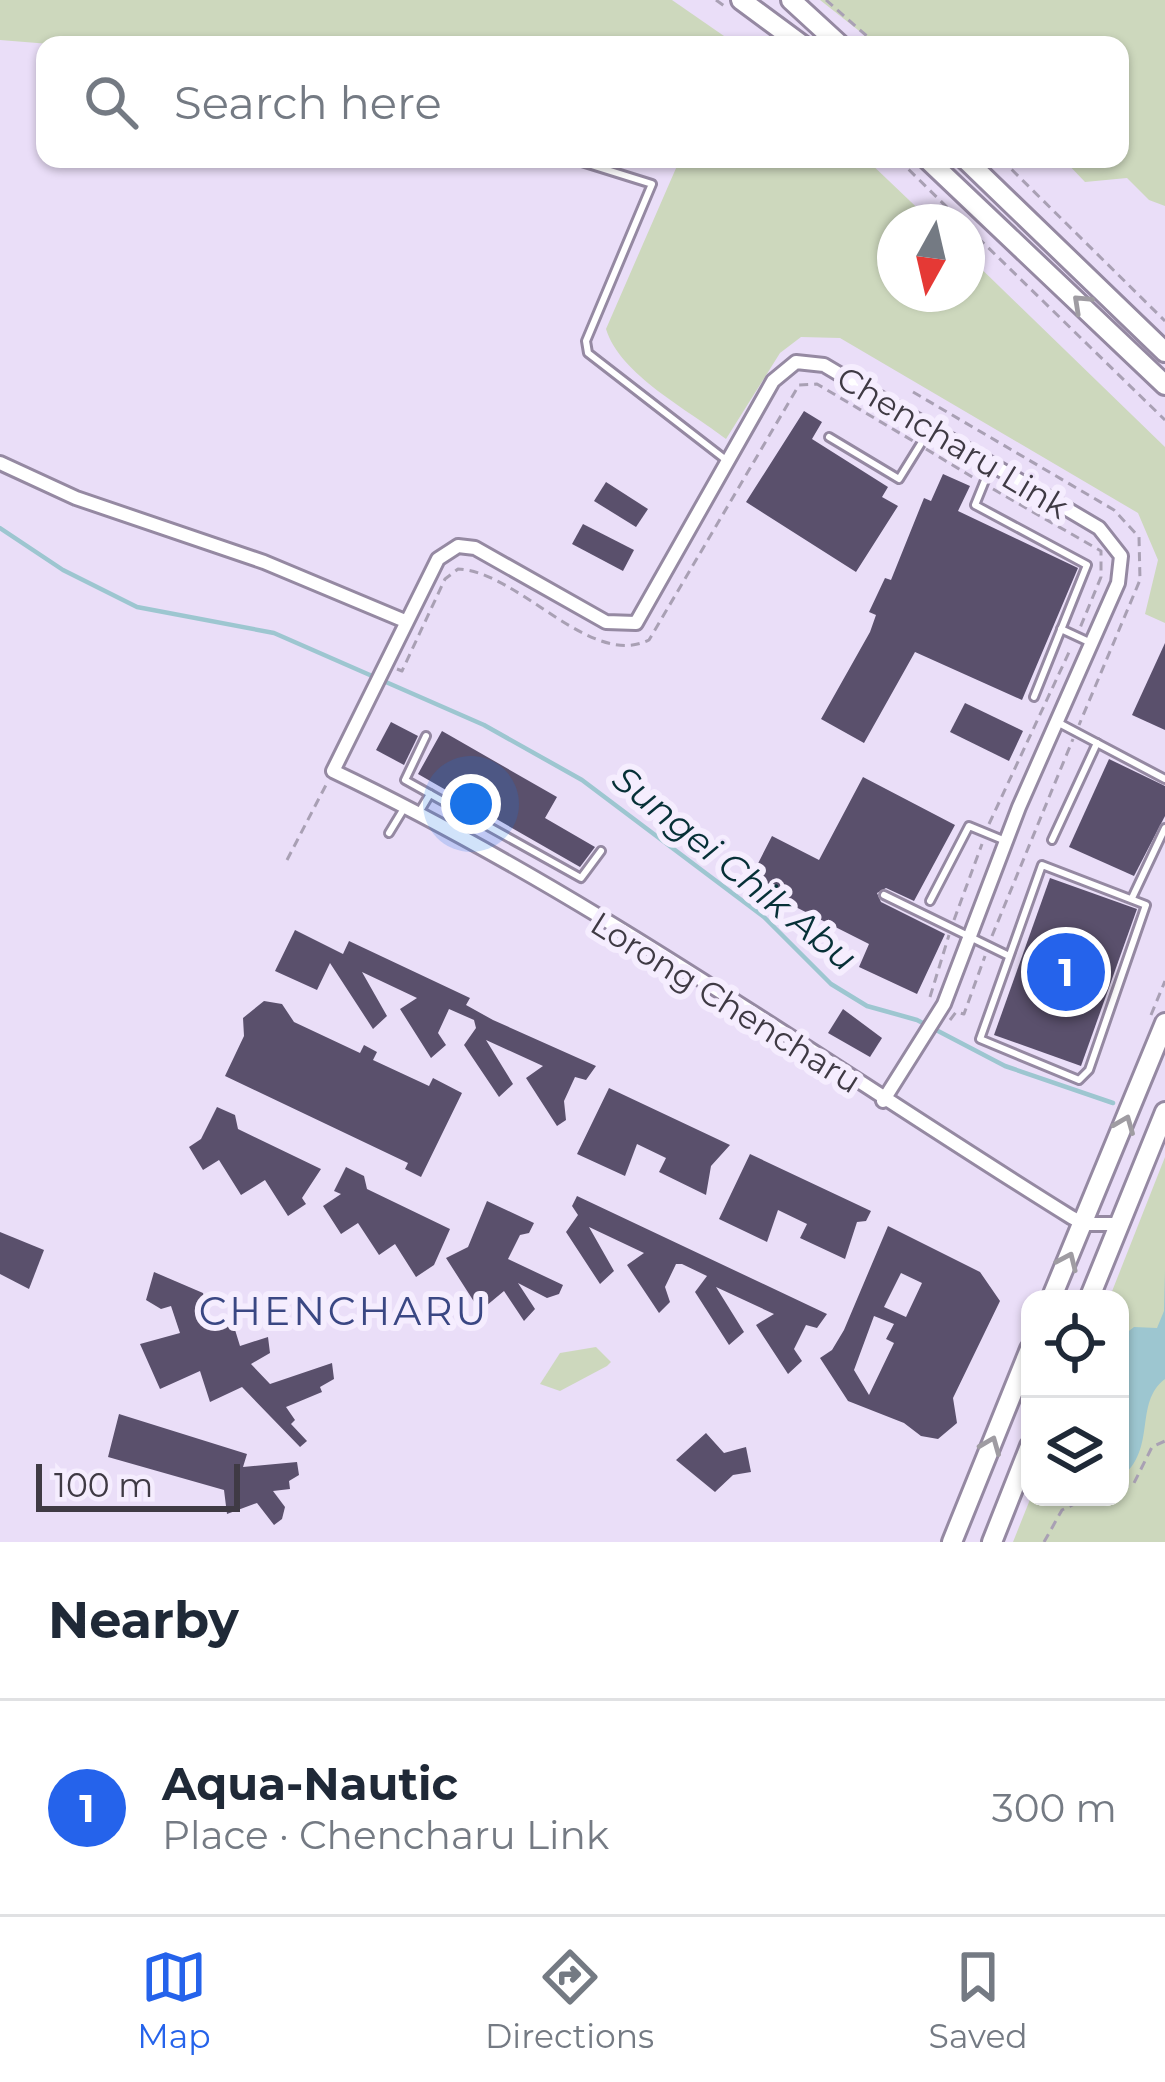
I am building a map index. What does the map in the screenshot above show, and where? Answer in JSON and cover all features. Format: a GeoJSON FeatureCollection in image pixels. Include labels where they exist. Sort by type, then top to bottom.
{"type":"FeatureCollection","features":[{"type":"Feature","properties":{"kind":"main road"},"geometry":{"type":"LineString","coordinates":[[741,0],[790,36]]}},
{"type":"Feature","properties":{"kind":"main road"},"geometry":{"type":"LineString","coordinates":[[791,0],[830,36]]}},
{"type":"Feature","properties":{"kind":"main road"},"geometry":{"type":"LineString","coordinates":[[936,168],[1165,385]]}},
{"type":"Feature","properties":{"kind":"main road"},"geometry":{"type":"LineString","coordinates":[[974,168],[1165,352]]}},
{"type":"Feature","properties":{"kind":"main road"},"geometry":{"type":"LineString","coordinates":[[1055,1290],[1165,1023]]}},
{"type":"Feature","properties":{"kind":"main road"},"geometry":{"type":"LineString","coordinates":[[1093,1290],[1165,1112]]}},
{"type":"Feature","properties":{"kind":"main road"},"geometry":{"type":"LineString","coordinates":[[952,1542],[1021,1370]]}},
{"type":"Feature","properties":{"kind":"main road"},"geometry":{"type":"LineString","coordinates":[[992,1542],[1021,1469]]}},
{"type":"Feature","properties":{"kind":"street","name":"Chencharu Link"},"geometry":{"type":"LineString","coordinates":[[333,771],[389,667],[405,621],[438,559],[466,546],[606,622],[627,627],[636,622],[772,381],[796,362],[824,365],[1099,527],[1116,544],[1118,583],[1006,842],[942,1008],[883,1101]]}},
{"type":"Feature","properties":{"kind":"street"},"geometry":{"type":"LineString","coordinates":[[0,463],[76,498],[264,562],[405,621]]}},
{"type":"Feature","properties":{"kind":"street","name":"Lorong Chencharu"},"geometry":{"type":"LineString","coordinates":[[333,771],[412,810],[636,942],[1084,1224]]}},
{"type":"Feature","properties":{"kind":"street"},"geometry":{"type":"LineString","coordinates":[[1084,1224],[1119,1224]]}},
{"type":"Feature","properties":{"kind":"lane"},"geometry":{"type":"LineString","coordinates":[[601,168],[652,184],[586,341],[588,353],[729,462]]}},
{"type":"Feature","properties":{"kind":"lane"},"geometry":{"type":"LineString","coordinates":[[829,437],[899,479],[930,429]]}},
{"type":"Feature","properties":{"kind":"lane"},"geometry":{"type":"LineString","coordinates":[[992,464],[975,505],[1086,562],[1034,697]]}},
{"type":"Feature","properties":{"kind":"lane"},"geometry":{"type":"LineString","coordinates":[[1061,629],[1093,644]]}},
{"type":"Feature","properties":{"kind":"lane"},"geometry":{"type":"LineString","coordinates":[[1057,722],[1165,779]]}},
{"type":"Feature","properties":{"kind":"lane"},"geometry":{"type":"LineString","coordinates":[[426,736],[403,778],[581,878],[602,851]]}},
{"type":"Feature","properties":{"kind":"lane"},"geometry":{"type":"LineString","coordinates":[[1052,840],[1097,743]]}},
{"type":"Feature","properties":{"kind":"lane"},"geometry":{"type":"LineString","coordinates":[[389,833],[430,794]]}},
{"type":"Feature","properties":{"kind":"lane"},"geometry":{"type":"LineString","coordinates":[[929,902],[969,826],[1006,842]]}},
{"type":"Feature","properties":{"kind":"lane"},"geometry":{"type":"LineString","coordinates":[[1132,898],[1165,828]]}},
{"type":"Feature","properties":{"kind":"lane"},"geometry":{"type":"LineString","coordinates":[[1042,865],[1132,898],[1146,910],[1083,1079],[980,1039],[1006,955],[1042,865]]}},
{"type":"Feature","properties":{"kind":"lane"},"geometry":{"type":"LineString","coordinates":[[884,896],[1006,955]]}},
{"type":"Feature","properties":{"kind":"path"},"geometry":{"type":"LineString","coordinates":[[826,0],[867,36]]}},
{"type":"Feature","properties":{"kind":"path"},"geometry":{"type":"LineString","coordinates":[[907,168],[944,204]]}},
{"type":"Feature","properties":{"kind":"path"},"geometry":{"type":"LineString","coordinates":[[1010,168],[1165,321]]}},
{"type":"Feature","properties":{"kind":"path"},"geometry":{"type":"LineString","coordinates":[[985,244],[1165,420]]}},
{"type":"Feature","properties":{"kind":"path"},"geometry":{"type":"LineString","coordinates":[[389,667],[402,670],[445,579],[458,568],[526,598],[609,646],[637,646],[650,640],[792,391],[806,382],[1101,551],[1101,577],[992,815],[926,995],[942,1008]]}},
{"type":"Feature","properties":{"kind":"path"},"geometry":{"type":"LineString","coordinates":[[287,860],[333,771]]}},
{"type":"Feature","properties":{"kind":"path"},"geometry":{"type":"LineString","coordinates":[[1129,1485],[1151,1447],[1165,1441]]}},
{"type":"Feature","properties":{"kind":"path"},"geometry":{"type":"LineString","coordinates":[[1044,1542],[1062,1510],[1070,1506]]}},
{"type":"Feature","properties":{"kind":"shaded area"},"geometry":{"type":"Polygon","coordinates":[[[0,0],[672,0],[724,36],[36,36],[36,43],[0,40],[0,0]]]}},
{"type":"Feature","properties":{"kind":"shaded area"},"geometry":{"type":"Polygon","coordinates":[[[820,0],[1165,0],[1165,206],[1149,200],[1127,178],[1085,182],[1072,168],[1129,168],[1129,36],[866,36],[820,0]]]}},
{"type":"Feature","properties":{"kind":"shaded area"},"geometry":{"type":"Polygon","coordinates":[[[676,168],[875,168],[913,204],[877,204],[877,312],[985,312],[985,272],[1165,447],[1165,623],[1145,614],[1158,560],[1138,513],[840,338],[801,337],[780,353],[726,439],[640,376],[606,329],[676,168]]]}},
{"type":"Feature","properties":{"kind":"shaded area"},"geometry":{"type":"Polygon","coordinates":[[[1165,1157],[1165,1542],[1013,1542],[1027,1506],[1129,1506],[1129,1290],[1113,1290],[1165,1157]]]}},
{"type":"Feature","properties":{"kind":"shaded area"},"geometry":{"type":"Polygon","coordinates":[[[1165,1270],[1165,1379],[1150,1401],[1139,1454],[1129,1470],[1129,1331],[1157,1328],[1164,1311],[1165,1270]]]}},
{"type":"Feature","properties":{"kind":"shaded area"},"geometry":{"type":"Polygon","coordinates":[[[596,1347],[611,1362],[607,1366],[560,1391],[540,1384],[560,1353],[596,1347]]]}},
{"type":"Feature","properties":{"kind":"building"},"geometry":{"type":"Polygon","coordinates":[[[804,411],[822,422],[812,439],[888,487],[882,497],[898,506],[856,572],[746,502],[804,411]]]}},
{"type":"Feature","properties":{"kind":"building"},"geometry":{"type":"Polygon","coordinates":[[[943,474],[970,486],[958,511],[1078,568],[1022,700],[915,652],[864,743],[821,719],[870,632],[876,615],[869,612],[885,578],[891,580],[924,498],[931,501],[943,474]]]}},
{"type":"Feature","properties":{"kind":"building"},"geometry":{"type":"Polygon","coordinates":[[[606,482],[648,509],[636,527],[594,501],[606,482]]]}},
{"type":"Feature","properties":{"kind":"building"},"geometry":{"type":"Polygon","coordinates":[[[583,524],[634,550],[623,571],[572,544],[583,524]]]}},
{"type":"Feature","properties":{"kind":"building"},"geometry":{"type":"Polygon","coordinates":[[[1165,643],[1165,730],[1132,715],[1165,643]]]}},
{"type":"Feature","properties":{"kind":"building"},"geometry":{"type":"Polygon","coordinates":[[[965,703],[1023,731],[1009,761],[950,732],[965,703]]]}},
{"type":"Feature","properties":{"kind":"building"},"geometry":{"type":"Polygon","coordinates":[[[391,722],[418,736],[404,765],[376,750],[391,722]]]}},
{"type":"Feature","properties":{"kind":"building"},"geometry":{"type":"Polygon","coordinates":[[[442,731],[557,797],[545,818],[595,847],[580,867],[418,774],[442,731]]]}},
{"type":"Feature","properties":{"kind":"building"},"geometry":{"type":"Polygon","coordinates":[[[1109,759],[1165,786],[1165,816],[1134,876],[1069,847],[1109,759]]]}},
{"type":"Feature","properties":{"kind":"building"},"geometry":{"type":"Polygon","coordinates":[[[863,777],[955,825],[914,901],[886,888],[877,893],[881,902],[945,934],[917,994],[859,967],[869,944],[748,883],[772,836],[819,860],[863,777]]]}},
{"type":"Feature","properties":{"kind":"building"},"geometry":{"type":"Polygon","coordinates":[[[1050,878],[1137,909],[1081,1066],[994,1035],[1050,878]]]}},
{"type":"Feature","properties":{"kind":"building"},"geometry":{"type":"Polygon","coordinates":[[[295,930],[343,954],[349,941],[470,998],[466,1005],[493,1020],[596,1066],[586,1080],[575,1077],[564,1101],[566,1120],[557,1126],[526,1078],[543,1066],[486,1040],[513,1084],[499,1097],[464,1045],[476,1028],[474,1020],[449,1009],[438,1033],[446,1045],[431,1058],[400,1009],[417,998],[362,972],[387,1016],[373,1029],[330,963],[317,990],[275,971],[295,930]]]}},
{"type":"Feature","properties":{"kind":"building"},"geometry":{"type":"Polygon","coordinates":[[[264,1001],[282,1004],[294,1022],[360,1053],[364,1045],[377,1052],[373,1060],[429,1086],[433,1078],[462,1093],[421,1177],[405,1169],[408,1163],[225,1076],[244,1036],[243,1018],[264,1001]]]}},
{"type":"Feature","properties":{"kind":"building"},"geometry":{"type":"Polygon","coordinates":[[[843,1009],[882,1038],[870,1057],[828,1033],[843,1009]]]}},
{"type":"Feature","properties":{"kind":"building"},"geometry":{"type":"Polygon","coordinates":[[[609,1088],[730,1145],[711,1166],[706,1195],[659,1172],[666,1158],[637,1144],[625,1176],[577,1154],[609,1088]]]}},
{"type":"Feature","properties":{"kind":"building"},"geometry":{"type":"Polygon","coordinates":[[[217,1107],[235,1115],[238,1129],[321,1169],[302,1198],[306,1204],[288,1216],[265,1180],[241,1195],[219,1160],[203,1170],[189,1147],[201,1139],[217,1107]]]}},
{"type":"Feature","properties":{"kind":"building"},"geometry":{"type":"Polygon","coordinates":[[[750,1154],[871,1211],[866,1221],[857,1222],[845,1259],[800,1238],[807,1224],[778,1210],[767,1242],[719,1219],[750,1154]]]}},
{"type":"Feature","properties":{"kind":"building"},"geometry":{"type":"Polygon","coordinates":[[[346,1167],[364,1176],[367,1189],[450,1229],[434,1265],[416,1277],[395,1244],[379,1255],[358,1223],[341,1234],[323,1206],[341,1194],[334,1191],[346,1167]]]}},
{"type":"Feature","properties":{"kind":"building"},"geometry":{"type":"Polygon","coordinates":[[[577,1196],[827,1314],[817,1328],[806,1325],[794,1349],[802,1361],[788,1374],[756,1325],[774,1314],[716,1287],[744,1332],[729,1345],[695,1292],[707,1276],[682,1264],[676,1264],[665,1287],[670,1302],[659,1313],[627,1265],[644,1253],[589,1227],[614,1271],[600,1284],[566,1232],[578,1215],[572,1206],[577,1196]]]}},
{"type":"Feature","properties":{"kind":"building"},"geometry":{"type":"Polygon","coordinates":[[[487,1201],[534,1223],[529,1233],[520,1235],[508,1259],[563,1285],[559,1294],[547,1298],[518,1283],[535,1309],[524,1321],[504,1291],[480,1311],[446,1258],[468,1247],[487,1201]]]}},
{"type":"Feature","properties":{"kind":"building"},"geometry":{"type":"Polygon","coordinates":[[[888,1226],[980,1272],[1000,1301],[953,1398],[957,1423],[938,1439],[921,1436],[904,1423],[848,1401],[820,1358],[832,1350],[888,1226]],[[901,1273],[884,1307],[906,1317],[922,1283],[901,1273]],[[874,1316],[854,1370],[869,1395],[894,1343],[886,1339],[894,1324],[874,1316]]]}},
{"type":"Feature","properties":{"kind":"building"},"geometry":{"type":"Polygon","coordinates":[[[0,1232],[44,1250],[29,1289],[0,1274],[0,1232]]]}},
{"type":"Feature","properties":{"kind":"building"},"geometry":{"type":"Polygon","coordinates":[[[154,1272],[203,1293],[213,1326],[232,1320],[240,1346],[268,1337],[270,1353],[251,1364],[270,1384],[332,1363],[334,1379],[320,1387],[322,1392],[286,1407],[295,1420],[291,1424],[307,1441],[300,1447],[242,1387],[210,1402],[200,1371],[160,1389],[140,1344],[180,1333],[171,1306],[161,1309],[146,1300],[154,1272]]]}},
{"type":"Feature","properties":{"kind":"building"},"geometry":{"type":"Polygon","coordinates":[[[119,1414],[247,1454],[243,1467],[297,1462],[299,1475],[289,1481],[290,1489],[273,1491],[285,1507],[282,1519],[274,1525],[257,1503],[227,1514],[224,1490],[108,1457],[119,1414]]]}},
{"type":"Feature","properties":{"kind":"building"},"geometry":{"type":"Polygon","coordinates":[[[706,1433],[724,1453],[746,1447],[751,1472],[733,1475],[715,1492],[676,1460],[706,1433]]]}},
{"type":"Feature","properties":{"kind":"waterway","name":"Sungei Chik Abu"},"geometry":{"type":"LineString","coordinates":[[0,528],[63,570],[137,607],[274,633],[484,725],[582,780],[764,917],[831,984],[867,1006],[917,1020],[1005,1066],[1113,1103]]}},
{"type":"Feature","properties":{"kind":"place","name":"Aqua-Nautic"},"geometry":{"type":"Point","coordinates":[1066,972]}},
{"type":"Feature","properties":{"kind":"district","name":"CHENCHARU"},"geometry":{"type":"Point","coordinates":[344,1311]}}]}
